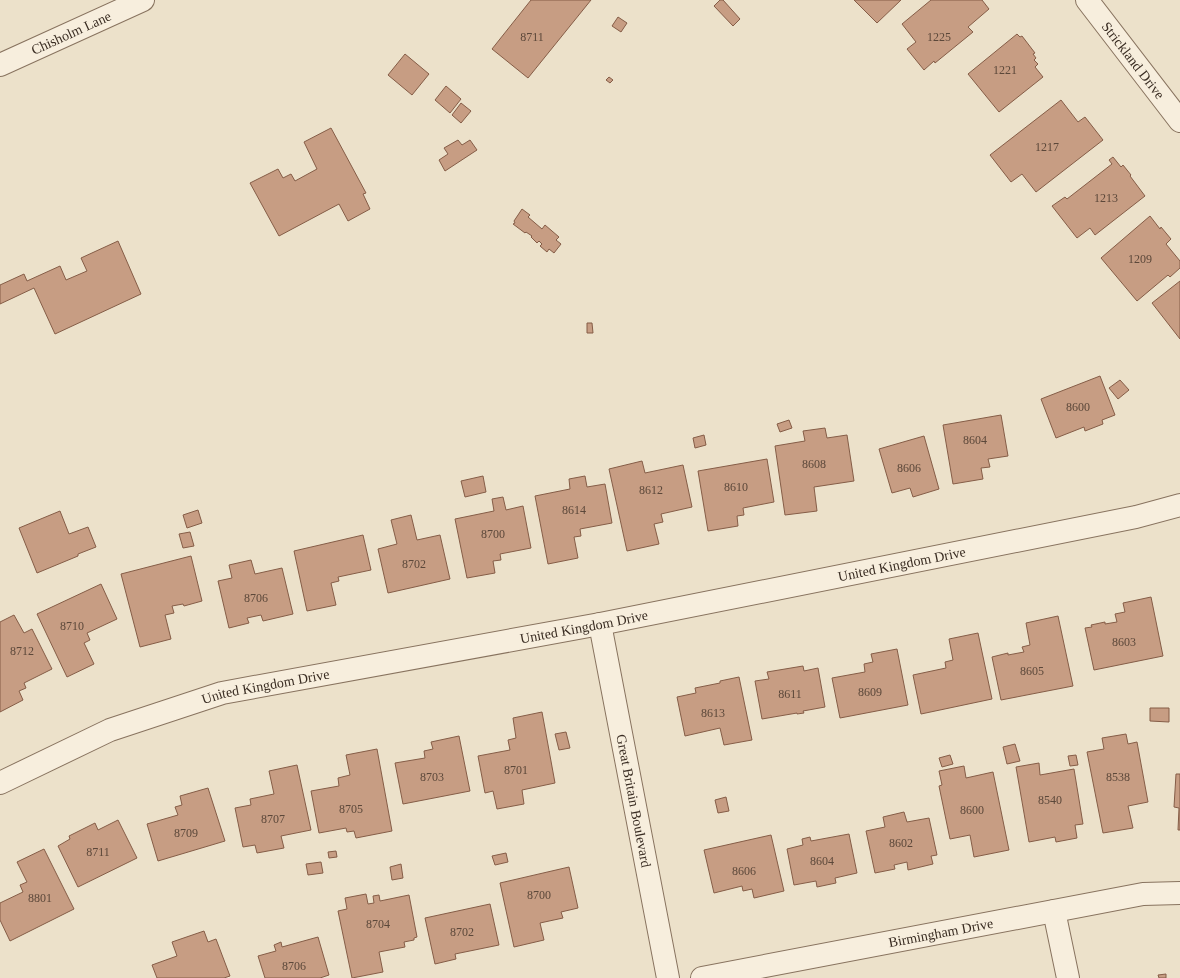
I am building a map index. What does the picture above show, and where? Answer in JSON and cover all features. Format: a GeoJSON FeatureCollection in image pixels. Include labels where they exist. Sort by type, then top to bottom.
{"type":"FeatureCollection","features":[{"type":"Feature","properties":{"kind":"street","name":"Chisholm Lane"},"geometry":{"type":"LineString","coordinates":[[0,66],[143,0]]}},
{"type":"Feature","properties":{"kind":"street","name":"Strickland Drive"},"geometry":{"type":"LineString","coordinates":[[1087,0],[1180,121]]}},
{"type":"Feature","properties":{"kind":"street","name":"United Kingdom Drive"},"geometry":{"type":"LineString","coordinates":[[0,783],[110,730],[222,693],[600,624],[1136,517],[1180,505]]}},
{"type":"Feature","properties":{"kind":"street","name":"Great Britain Boulevard"},"geometry":{"type":"LineString","coordinates":[[600,624],[668,978]]}},
{"type":"Feature","properties":{"kind":"street","name":"Birmingham Drive"},"geometry":{"type":"LineString","coordinates":[[702,978],[1143,894],[1180,893]]}},
{"type":"Feature","properties":{"kind":"street"},"geometry":{"type":"LineString","coordinates":[[1054,911],[1068,978]]}},
{"type":"Feature","properties":{"kind":"building"},"geometry":{"type":"Polygon","coordinates":[[[531,0],[591,0],[528,78],[492,49],[531,0]]]}},
{"type":"Feature","properties":{"kind":"building"},"geometry":{"type":"Polygon","coordinates":[[[720,0],[723,0],[740,19],[733,26],[714,6],[720,0]]]}},
{"type":"Feature","properties":{"kind":"building"},"geometry":{"type":"Polygon","coordinates":[[[854,0],[901,0],[877,23],[854,0]]]}},
{"type":"Feature","properties":{"kind":"building"},"geometry":{"type":"Polygon","coordinates":[[[931,0],[982,0],[989,9],[968,27],[973,32],[935,63],[934,61],[924,70],[907,49],[916,42],[902,24],[931,0]]]}},
{"type":"Feature","properties":{"kind":"building"},"geometry":{"type":"Polygon","coordinates":[[[618,17],[627,23],[621,32],[612,26],[618,17]]]}},
{"type":"Feature","properties":{"kind":"building"},"geometry":{"type":"Polygon","coordinates":[[[1017,34],[1020,37],[1022,36],[1035,53],[1033,54],[1036,58],[1034,60],[1038,64],[1035,67],[1043,77],[999,112],[968,74],[1017,34]]]}},
{"type":"Feature","properties":{"kind":"building"},"geometry":{"type":"Polygon","coordinates":[[[405,54],[429,74],[412,95],[388,75],[405,54]]]}},
{"type":"Feature","properties":{"kind":"building"},"geometry":{"type":"Polygon","coordinates":[[[609,77],[613,80],[610,83],[606,80],[609,77]]]}},
{"type":"Feature","properties":{"kind":"building"},"geometry":{"type":"Polygon","coordinates":[[[446,86],[461,99],[450,113],[435,100],[446,86]]]}},
{"type":"Feature","properties":{"kind":"building"},"geometry":{"type":"Polygon","coordinates":[[[1061,100],[1078,122],[1085,117],[1103,140],[1036,192],[1022,174],[1011,182],[990,155],[1061,100]]]}},
{"type":"Feature","properties":{"kind":"building"},"geometry":{"type":"Polygon","coordinates":[[[461,103],[471,111],[461,123],[452,115],[461,103]]]}},
{"type":"Feature","properties":{"kind":"building"},"geometry":{"type":"Polygon","coordinates":[[[331,128],[366,193],[363,194],[370,209],[348,221],[339,204],[279,236],[250,183],[278,169],[283,178],[291,174],[295,181],[317,169],[304,142],[331,128]]]}},
{"type":"Feature","properties":{"kind":"building"},"geometry":{"type":"Polygon","coordinates":[[[458,140],[462,145],[470,140],[477,150],[445,171],[439,160],[448,154],[444,148],[458,140]]]}},
{"type":"Feature","properties":{"kind":"building"},"geometry":{"type":"Polygon","coordinates":[[[1113,157],[1121,167],[1123,165],[1145,196],[1095,235],[1090,228],[1077,238],[1052,206],[1065,197],[1067,199],[1112,164],[1109,160],[1113,157]]]}},
{"type":"Feature","properties":{"kind":"building"},"geometry":{"type":"Polygon","coordinates":[[[522,209],[530,215],[528,217],[542,229],[545,225],[559,237],[556,240],[561,244],[554,253],[549,249],[547,252],[540,246],[542,244],[539,241],[537,243],[531,237],[532,236],[526,232],[525,233],[513,224],[515,223],[514,221],[522,209]]]}},
{"type":"Feature","properties":{"kind":"building"},"geometry":{"type":"Polygon","coordinates":[[[1150,216],[1160,229],[1161,227],[1171,239],[1166,244],[1180,261],[1180,268],[1170,277],[1168,275],[1137,301],[1101,258],[1150,216]]]}},
{"type":"Feature","properties":{"kind":"building"},"geometry":{"type":"Polygon","coordinates":[[[118,241],[141,294],[55,334],[34,288],[0,304],[0,285],[24,274],[27,281],[60,266],[66,280],[87,271],[81,258],[118,241]]]}},
{"type":"Feature","properties":{"kind":"building"},"geometry":{"type":"Polygon","coordinates":[[[1180,281],[1180,339],[1152,303],[1180,281]]]}},
{"type":"Feature","properties":{"kind":"building"},"geometry":{"type":"Polygon","coordinates":[[[587,323],[592,323],[593,333],[587,333],[587,323]]]}},
{"type":"Feature","properties":{"kind":"building"},"geometry":{"type":"Polygon","coordinates":[[[1100,376],[1115,415],[1102,420],[1103,424],[1085,431],[1084,427],[1056,438],[1041,399],[1100,376]]]}},
{"type":"Feature","properties":{"kind":"building"},"geometry":{"type":"Polygon","coordinates":[[[1120,380],[1129,390],[1118,399],[1109,388],[1120,380]]]}},
{"type":"Feature","properties":{"kind":"building"},"geometry":{"type":"Polygon","coordinates":[[[1001,415],[1008,456],[988,459],[990,467],[981,468],[983,479],[953,484],[943,425],[1001,415]]]}},
{"type":"Feature","properties":{"kind":"building"},"geometry":{"type":"Polygon","coordinates":[[[789,420],[792,428],[780,432],[777,424],[789,420]]]}},
{"type":"Feature","properties":{"kind":"building"},"geometry":{"type":"Polygon","coordinates":[[[825,428],[827,438],[847,435],[854,481],[814,487],[817,511],[785,515],[775,446],[805,441],[803,431],[825,428]]]}},
{"type":"Feature","properties":{"kind":"building"},"geometry":{"type":"Polygon","coordinates":[[[704,435],[706,445],[695,448],[693,438],[704,435]]]}},
{"type":"Feature","properties":{"kind":"building"},"geometry":{"type":"Polygon","coordinates":[[[924,436],[939,489],[913,497],[910,488],[892,493],[879,449],[924,436]]]}},
{"type":"Feature","properties":{"kind":"building"},"geometry":{"type":"Polygon","coordinates":[[[767,459],[774,502],[743,508],[744,515],[737,516],[738,526],[708,531],[698,471],[767,459]]]}},
{"type":"Feature","properties":{"kind":"building"},"geometry":{"type":"Polygon","coordinates":[[[642,461],[645,473],[683,465],[692,507],[661,514],[663,522],[654,524],[659,544],[627,551],[609,469],[642,461]]]}},
{"type":"Feature","properties":{"kind":"building"},"geometry":{"type":"Polygon","coordinates":[[[483,476],[486,492],[465,497],[461,481],[483,476]]]}},
{"type":"Feature","properties":{"kind":"building"},"geometry":{"type":"Polygon","coordinates":[[[585,476],[587,487],[605,484],[612,523],[580,529],[581,536],[574,537],[578,558],[548,564],[535,496],[570,489],[569,479],[585,476]]]}},
{"type":"Feature","properties":{"kind":"building"},"geometry":{"type":"Polygon","coordinates":[[[503,497],[506,510],[523,506],[531,548],[500,554],[501,560],[493,561],[495,573],[467,578],[455,519],[494,511],[492,499],[503,497]]]}},
{"type":"Feature","properties":{"kind":"building"},"geometry":{"type":"Polygon","coordinates":[[[198,510],[202,523],[187,528],[183,515],[198,510]]]}},
{"type":"Feature","properties":{"kind":"building"},"geometry":{"type":"Polygon","coordinates":[[[60,511],[69,534],[88,527],[96,547],[37,573],[19,528],[60,511]]]}},
{"type":"Feature","properties":{"kind":"building"},"geometry":{"type":"Polygon","coordinates":[[[411,515],[417,540],[440,535],[450,579],[388,593],[378,549],[397,544],[391,520],[411,515]]]}},
{"type":"Feature","properties":{"kind":"building"},"geometry":{"type":"Polygon","coordinates":[[[190,532],[194,546],[183,548],[179,534],[190,532]]]}},
{"type":"Feature","properties":{"kind":"building"},"geometry":{"type":"Polygon","coordinates":[[[363,535],[371,570],[338,577],[339,581],[331,583],[336,605],[307,611],[294,551],[363,535]]]}},
{"type":"Feature","properties":{"kind":"building"},"geometry":{"type":"Polygon","coordinates":[[[191,556],[202,601],[184,606],[183,604],[172,606],[174,613],[165,615],[171,639],[140,647],[121,574],[191,556]]]}},
{"type":"Feature","properties":{"kind":"building"},"geometry":{"type":"Polygon","coordinates":[[[251,560],[255,574],[282,568],[293,614],[263,621],[261,615],[247,618],[249,623],[229,628],[218,581],[232,578],[229,565],[251,560]]]}},
{"type":"Feature","properties":{"kind":"building"},"geometry":{"type":"Polygon","coordinates":[[[101,584],[117,619],[87,633],[90,640],[84,643],[94,664],[67,677],[37,614],[101,584]]]}},
{"type":"Feature","properties":{"kind":"building"},"geometry":{"type":"Polygon","coordinates":[[[1151,597],[1163,656],[1094,670],[1085,628],[1105,622],[1105,624],[1117,622],[1115,614],[1125,612],[1123,603],[1151,597]]]}},
{"type":"Feature","properties":{"kind":"building"},"geometry":{"type":"Polygon","coordinates":[[[14,615],[24,633],[32,629],[52,669],[24,683],[26,688],[19,691],[23,700],[0,712],[0,622],[14,615]]]}},
{"type":"Feature","properties":{"kind":"building"},"geometry":{"type":"Polygon","coordinates":[[[1058,616],[1073,686],[1001,700],[992,657],[1008,653],[1008,655],[1024,652],[1022,647],[1030,645],[1026,623],[1058,616]]]}},
{"type":"Feature","properties":{"kind":"building"},"geometry":{"type":"Polygon","coordinates":[[[978,633],[992,699],[921,714],[913,675],[946,668],[945,662],[953,660],[949,639],[978,633]]]}},
{"type":"Feature","properties":{"kind":"building"},"geometry":{"type":"Polygon","coordinates":[[[897,649],[908,705],[840,718],[832,678],[865,672],[864,664],[873,662],[871,654],[897,649]]]}},
{"type":"Feature","properties":{"kind":"building"},"geometry":{"type":"Polygon","coordinates":[[[803,666],[804,671],[818,668],[825,707],[803,711],[804,713],[762,719],[755,681],[769,679],[767,672],[803,666]]]}},
{"type":"Feature","properties":{"kind":"building"},"geometry":{"type":"Polygon","coordinates":[[[739,677],[752,740],[724,745],[720,728],[685,736],[677,697],[696,693],[695,688],[720,683],[720,681],[739,677]]]}},
{"type":"Feature","properties":{"kind":"building"},"geometry":{"type":"Polygon","coordinates":[[[1150,708],[1169,708],[1169,722],[1150,721],[1150,708]]]}},
{"type":"Feature","properties":{"kind":"building"},"geometry":{"type":"Polygon","coordinates":[[[542,712],[555,783],[522,790],[524,804],[497,809],[493,791],[485,793],[478,756],[510,750],[508,740],[516,738],[513,718],[542,712]]]}},
{"type":"Feature","properties":{"kind":"building"},"geometry":{"type":"Polygon","coordinates":[[[566,732],[570,748],[559,750],[555,734],[566,732]]]}},
{"type":"Feature","properties":{"kind":"building"},"geometry":{"type":"Polygon","coordinates":[[[1126,734],[1128,744],[1137,742],[1148,802],[1128,806],[1133,828],[1103,833],[1087,752],[1104,749],[1102,738],[1126,734]]]}},
{"type":"Feature","properties":{"kind":"building"},"geometry":{"type":"Polygon","coordinates":[[[459,736],[470,791],[403,804],[395,763],[425,758],[424,751],[433,749],[431,742],[459,736]]]}},
{"type":"Feature","properties":{"kind":"building"},"geometry":{"type":"Polygon","coordinates":[[[1015,744],[1020,761],[1007,764],[1003,747],[1015,744]]]}},
{"type":"Feature","properties":{"kind":"building"},"geometry":{"type":"Polygon","coordinates":[[[377,749],[392,831],[356,838],[354,831],[347,832],[346,828],[319,833],[311,791],[339,786],[338,778],[350,775],[346,755],[377,749]]]}},
{"type":"Feature","properties":{"kind":"building"},"geometry":{"type":"Polygon","coordinates":[[[950,755],[953,764],[942,767],[939,758],[950,755]]]}},
{"type":"Feature","properties":{"kind":"building"},"geometry":{"type":"Polygon","coordinates":[[[1076,755],[1078,765],[1070,766],[1068,756],[1076,755]]]}},
{"type":"Feature","properties":{"kind":"building"},"geometry":{"type":"Polygon","coordinates":[[[1039,763],[1040,775],[1074,769],[1083,824],[1075,825],[1077,838],[1056,842],[1055,837],[1029,842],[1016,767],[1039,763]]]}},
{"type":"Feature","properties":{"kind":"building"},"geometry":{"type":"Polygon","coordinates":[[[297,765],[311,830],[281,836],[284,848],[257,853],[255,845],[243,847],[235,808],[251,805],[250,799],[274,794],[269,771],[297,765]]]}},
{"type":"Feature","properties":{"kind":"building"},"geometry":{"type":"Polygon","coordinates":[[[964,766],[966,778],[993,772],[1009,850],[974,857],[970,835],[950,839],[939,786],[942,785],[939,771],[964,766]]]}},
{"type":"Feature","properties":{"kind":"building"},"geometry":{"type":"Polygon","coordinates":[[[1176,774],[1180,774],[1180,830],[1178,830],[1179,808],[1174,807],[1176,774]]]}},
{"type":"Feature","properties":{"kind":"building"},"geometry":{"type":"Polygon","coordinates":[[[208,788],[225,841],[158,861],[147,824],[178,815],[175,807],[182,805],[180,796],[208,788]]]}},
{"type":"Feature","properties":{"kind":"building"},"geometry":{"type":"Polygon","coordinates":[[[726,797],[729,811],[718,813],[715,800],[726,797]]]}},
{"type":"Feature","properties":{"kind":"building"},"geometry":{"type":"Polygon","coordinates":[[[904,812],[907,822],[929,818],[937,855],[931,856],[933,864],[908,870],[907,862],[894,865],[895,869],[875,873],[866,831],[885,827],[883,817],[904,812]]]}},
{"type":"Feature","properties":{"kind":"building"},"geometry":{"type":"Polygon","coordinates":[[[118,820],[137,858],[78,887],[58,846],[70,839],[69,836],[95,823],[98,830],[118,820]]]}},
{"type":"Feature","properties":{"kind":"building"},"geometry":{"type":"Polygon","coordinates":[[[849,834],[857,873],[835,878],[836,883],[817,887],[816,881],[794,885],[787,849],[803,845],[802,839],[810,837],[811,841],[849,834]]]}},
{"type":"Feature","properties":{"kind":"building"},"geometry":{"type":"Polygon","coordinates":[[[771,835],[784,891],[754,898],[752,889],[743,891],[742,886],[714,893],[704,850],[771,835]]]}},
{"type":"Feature","properties":{"kind":"building"},"geometry":{"type":"Polygon","coordinates":[[[44,849],[74,909],[10,941],[0,920],[0,903],[23,892],[20,885],[27,882],[17,862],[44,849]]]}},
{"type":"Feature","properties":{"kind":"building"},"geometry":{"type":"Polygon","coordinates":[[[336,851],[337,857],[329,858],[328,852],[336,851]]]}},
{"type":"Feature","properties":{"kind":"building"},"geometry":{"type":"Polygon","coordinates":[[[506,853],[508,862],[495,865],[492,856],[506,853]]]}},
{"type":"Feature","properties":{"kind":"building"},"geometry":{"type":"Polygon","coordinates":[[[321,862],[323,873],[308,875],[306,864],[321,862]]]}},
{"type":"Feature","properties":{"kind":"building"},"geometry":{"type":"Polygon","coordinates":[[[401,864],[403,878],[392,880],[390,867],[401,864]]]}},
{"type":"Feature","properties":{"kind":"building"},"geometry":{"type":"Polygon","coordinates":[[[569,867],[578,908],[561,912],[563,918],[540,923],[544,940],[514,947],[500,883],[569,867]]]}},
{"type":"Feature","properties":{"kind":"building"},"geometry":{"type":"Polygon","coordinates":[[[366,894],[368,904],[374,903],[373,896],[379,895],[380,901],[409,895],[417,937],[414,938],[414,940],[404,942],[405,947],[379,952],[383,972],[352,978],[338,911],[347,909],[345,898],[366,894]]]}},
{"type":"Feature","properties":{"kind":"building"},"geometry":{"type":"Polygon","coordinates":[[[490,904],[499,945],[455,954],[456,959],[435,964],[425,918],[490,904]]]}},
{"type":"Feature","properties":{"kind":"building"},"geometry":{"type":"Polygon","coordinates":[[[204,931],[208,942],[216,939],[230,976],[224,978],[157,978],[152,965],[177,956],[172,942],[204,931]]]}},
{"type":"Feature","properties":{"kind":"building"},"geometry":{"type":"Polygon","coordinates":[[[318,937],[329,975],[320,978],[265,978],[258,956],[276,951],[274,945],[281,942],[282,947],[318,937]]]}},
{"type":"Feature","properties":{"kind":"building"},"geometry":{"type":"Polygon","coordinates":[[[1166,974],[1166,978],[1159,978],[1158,975],[1166,974]]]}}]}
